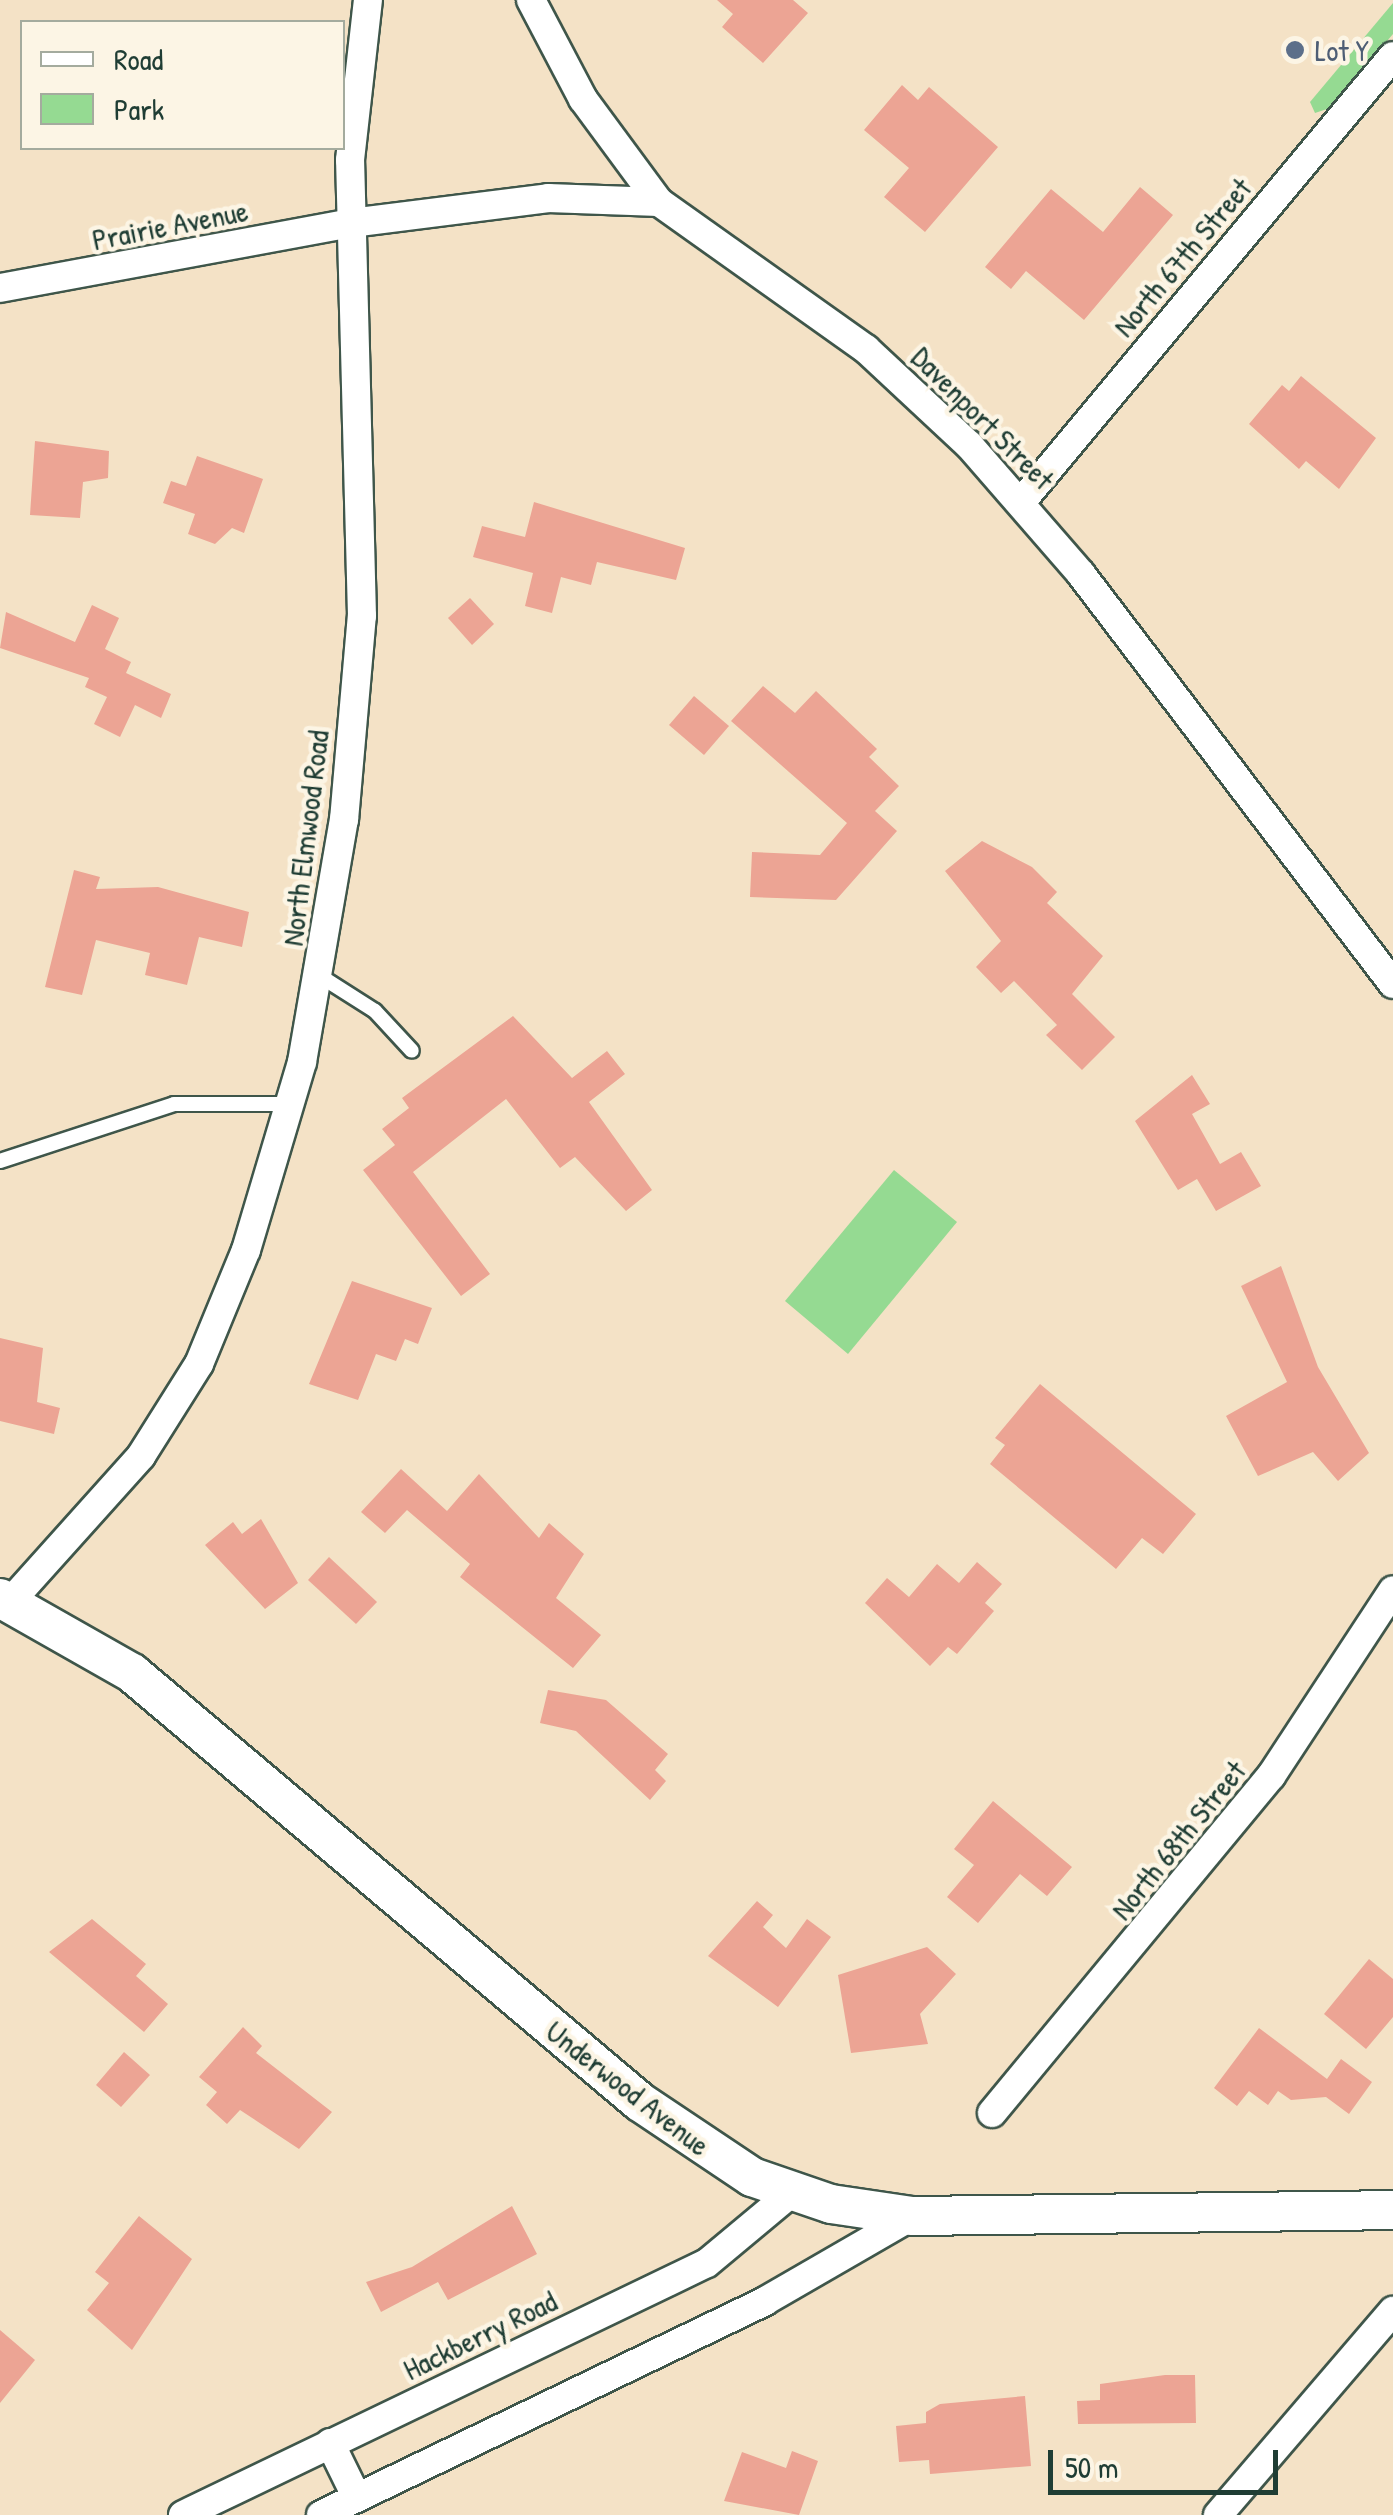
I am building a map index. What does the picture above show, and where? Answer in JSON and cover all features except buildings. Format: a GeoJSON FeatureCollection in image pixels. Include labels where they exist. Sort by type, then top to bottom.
{"type":"FeatureCollection","features":[{"type":"Feature","properties":{"kind":"main road","name":"Underwood Avenue"},"geometry":{"type":"LineString","coordinates":[[6,1600],[132,1673],[657,2115],[723,2162],[791,2193],[912,2216],[1393,2210]]}},
{"type":"Feature","properties":{"kind":"street","name":"North Elmwood Road"},"geometry":{"type":"LineString","coordinates":[[6,1600],[141,1456],[199,1364],[290,1104],[320,976],[362,616],[352,96],[368,0]]}},
{"type":"Feature","properties":{"kind":"street"},"geometry":{"type":"LineString","coordinates":[[531,0],[583,99],[659,202]]}},
{"type":"Feature","properties":{"kind":"street","name":"North 67th Street"},"geometry":{"type":"LineString","coordinates":[[1022,501],[1393,56]]}},
{"type":"Feature","properties":{"kind":"street"},"geometry":{"type":"LineString","coordinates":[[352,224],[548,198],[659,202]]}},
{"type":"Feature","properties":{"kind":"street","name":"Davenport Street"},"geometry":{"type":"LineString","coordinates":[[659,202],[866,349],[1022,501],[1393,984]]}},
{"type":"Feature","properties":{"kind":"street","name":"Prairie Avenue"},"geometry":{"type":"LineString","coordinates":[[0,288],[352,224]]}},
{"type":"Feature","properties":{"kind":"street","name":"North 68th Street"},"geometry":{"type":"LineString","coordinates":[[992,2113],[1271,1776],[1393,1590]]}},
{"type":"Feature","properties":{"kind":"street","name":"Hackberry Road"},"geometry":{"type":"LineString","coordinates":[[183,2515],[707,2263],[791,2193]]}},
{"type":"Feature","properties":{"kind":"street"},"geometry":{"type":"LineString","coordinates":[[321,2515],[764,2301],[912,2216]]}},
{"type":"Feature","properties":{"kind":"street"},"geometry":{"type":"LineString","coordinates":[[1218,2515],[1393,2311]]}},
{"type":"Feature","properties":{"kind":"street"},"geometry":{"type":"LineString","coordinates":[[330,2443],[357,2498]]}},
{"type":"Feature","properties":{"kind":"lane"},"geometry":{"type":"LineString","coordinates":[[320,976],[375,1011],[412,1051]]}},
{"type":"Feature","properties":{"kind":"lane"},"geometry":{"type":"LineString","coordinates":[[0,1161],[174,1104],[290,1104]]}},
{"type":"Feature","properties":{"kind":"green space"},"geometry":{"type":"Polygon","coordinates":[[[1393,3],[1393,34],[1330,108],[1315,113],[1310,102],[1393,3]]]}},
{"type":"Feature","properties":{"kind":"green space"},"geometry":{"type":"Polygon","coordinates":[[[894,1170],[957,1222],[848,1354],[785,1301],[894,1170]]]}},
{"type":"Feature","properties":{"kind":"place","name":"Lot Y"},"geometry":{"type":"Point","coordinates":[1295,50]}}]}
